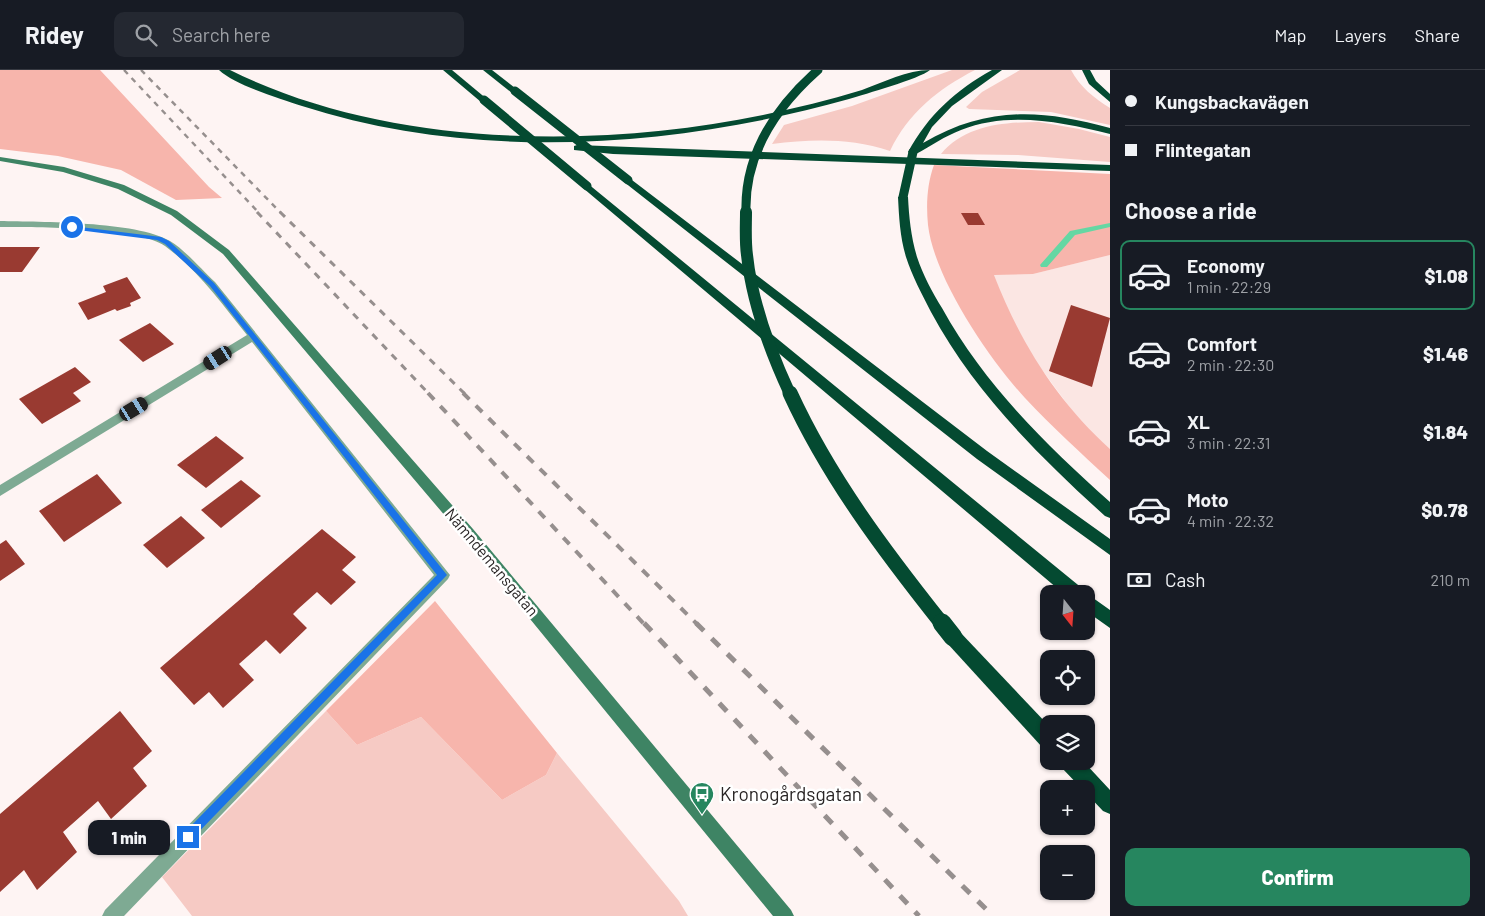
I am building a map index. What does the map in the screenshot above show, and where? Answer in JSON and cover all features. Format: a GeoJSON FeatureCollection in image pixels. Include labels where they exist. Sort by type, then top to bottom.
{"type":"FeatureCollection","features":[{"type":"Feature","properties":{"kind":"highway"},"geometry":{"type":"LineString","coordinates":[[222,70],[274,93],[369,121],[478,137],[539,139],[654,135],[718,127],[840,98],[926,70]]}},
{"type":"Feature","properties":{"kind":"highway"},"geometry":{"type":"LineString","coordinates":[[447,70],[935,478],[1067,585]]}},
{"type":"Feature","properties":{"kind":"highway"},"geometry":{"type":"LineString","coordinates":[[487,70],[982,455],[1110,548]]}},
{"type":"Feature","properties":{"kind":"highway"},"geometry":{"type":"LineString","coordinates":[[818,70],[787,100],[770,126],[754,158],[745,206],[746,242],[753,291],[766,339],[791,398],[831,470],[888,556],[953,637],[1040,730]]}},
{"type":"Feature","properties":{"kind":"highway"},"geometry":{"type":"LineString","coordinates":[[998,70],[947,105],[923,131],[913,152],[903,197],[908,243],[914,265],[954,342],[1000,404],[1031,437],[1110,511]]}},
{"type":"Feature","properties":{"kind":"highway"},"geometry":{"type":"LineString","coordinates":[[1086,70],[1092,82],[1110,99]]}},
{"type":"Feature","properties":{"kind":"highway"},"geometry":{"type":"LineString","coordinates":[[913,152],[971,124],[1017,117],[1059,120],[1110,131]]}},
{"type":"Feature","properties":{"kind":"highway"},"geometry":{"type":"LineString","coordinates":[[539,139],[575,147],[613,151],[1110,168]]}},
{"type":"Feature","properties":{"kind":"highway"},"geometry":{"type":"LineString","coordinates":[[1095,608],[1110,620]]}},
{"type":"Feature","properties":{"kind":"highway"},"geometry":{"type":"LineString","coordinates":[[1078,770],[1110,804]]}},
{"type":"Feature","properties":{"kind":"street","name":"Nämndemansgatan"},"geometry":{"type":"LineString","coordinates":[[0,159],[54,167],[101,178],[145,196],[187,219],[226,252],[468,533],[785,916]]}},
{"type":"Feature","properties":{"kind":"street"},"geometry":{"type":"LineString","coordinates":[[0,224],[45,225],[159,238],[167,243],[212,284],[252,337],[443,575],[111,916]]}},
{"type":"Feature","properties":{"kind":"street"},"geometry":{"type":"LineString","coordinates":[[0,491],[252,337]]}},
{"type":"Feature","properties":{"kind":"shaded area"},"geometry":{"type":"Polygon","coordinates":[[[0,70],[100,70],[209,187],[222,198],[176,200],[121,170],[58,156],[0,149],[0,70]]]}},
{"type":"Feature","properties":{"kind":"shaded area"},"geometry":{"type":"Polygon","coordinates":[[[952,70],[975,70],[961,77],[925,103],[897,137],[890,151],[860,144],[831,141],[772,144],[784,125],[852,106],[952,70]]]}},
{"type":"Feature","properties":{"kind":"shaded area"},"geometry":{"type":"Polygon","coordinates":[[[1020,70],[1071,70],[1088,92],[1110,108],[1110,125],[1051,112],[969,109],[966,107],[982,92],[1020,70]]]}},
{"type":"Feature","properties":{"kind":"shaded area"},"geometry":{"type":"Polygon","coordinates":[[[1039,122],[1110,137],[1110,162],[1018,155],[941,154],[951,144],[973,131],[999,124],[1039,122]]]}},
{"type":"Feature","properties":{"kind":"shaded area"},"geometry":{"type":"Polygon","coordinates":[[[934,165],[1110,174],[1110,255],[1033,274],[994,275],[1004,300],[1028,347],[1056,390],[1073,411],[1110,449],[1110,480],[1025,398],[996,362],[965,317],[952,293],[932,246],[927,210],[930,180],[934,165]]]}},
{"type":"Feature","properties":{"kind":"shaded area"},"geometry":{"type":"Polygon","coordinates":[[[1110,255],[1110,449],[1083,425],[1028,351],[1008,313],[994,275],[1033,274],[1110,255]]]}},
{"type":"Feature","properties":{"kind":"shaded area"},"geometry":{"type":"Polygon","coordinates":[[[435,601],[557,753],[546,775],[502,800],[421,717],[357,745],[326,711],[435,601]]]}},
{"type":"Feature","properties":{"kind":"shaded area"},"geometry":{"type":"Polygon","coordinates":[[[326,711],[357,745],[421,717],[502,800],[546,775],[557,753],[679,901],[688,916],[192,916],[162,877],[326,711]]]}},
{"type":"Feature","properties":{"kind":"building"},"geometry":{"type":"Polygon","coordinates":[[[961,213],[978,213],[985,225],[968,225],[961,213]]]}},
{"type":"Feature","properties":{"kind":"building"},"geometry":{"type":"Polygon","coordinates":[[[0,247],[40,247],[22,272],[0,272],[0,247]]]}},
{"type":"Feature","properties":{"kind":"building"},"geometry":{"type":"Polygon","coordinates":[[[127,277],[141,298],[130,303],[131,306],[117,311],[115,309],[88,320],[78,303],[106,292],[103,286],[127,277]]]}},
{"type":"Feature","properties":{"kind":"building"},"geometry":{"type":"Polygon","coordinates":[[[1071,305],[1110,318],[1092,387],[1049,371],[1071,305]]]}},
{"type":"Feature","properties":{"kind":"building"},"geometry":{"type":"Polygon","coordinates":[[[150,323],[174,344],[143,362],[119,340],[150,323]]]}},
{"type":"Feature","properties":{"kind":"building"},"geometry":{"type":"Polygon","coordinates":[[[75,367],[91,382],[73,393],[81,401],[42,424],[19,399],[75,367]]]}},
{"type":"Feature","properties":{"kind":"building"},"geometry":{"type":"Polygon","coordinates":[[[216,436],[244,458],[206,488],[177,465],[216,436]]]}},
{"type":"Feature","properties":{"kind":"building"},"geometry":{"type":"Polygon","coordinates":[[[97,474],[122,503],[64,542],[39,511],[97,474]]]}},
{"type":"Feature","properties":{"kind":"building"},"geometry":{"type":"Polygon","coordinates":[[[241,480],[261,496],[221,528],[201,510],[241,480]]]}},
{"type":"Feature","properties":{"kind":"building"},"geometry":{"type":"Polygon","coordinates":[[[181,516],[205,538],[167,568],[143,545],[181,516]]]}},
{"type":"Feature","properties":{"kind":"building"},"geometry":{"type":"Polygon","coordinates":[[[322,529],[356,557],[342,570],[356,582],[331,605],[317,592],[298,609],[293,614],[307,628],[280,654],[266,640],[239,664],[254,680],[223,708],[209,692],[194,705],[160,668],[322,529]]]}},
{"type":"Feature","properties":{"kind":"building"},"geometry":{"type":"Polygon","coordinates":[[[6,540],[25,564],[0,581],[0,544],[6,540]]]}},
{"type":"Feature","properties":{"kind":"building"},"geometry":{"type":"Polygon","coordinates":[[[120,711],[152,751],[133,768],[147,786],[111,819],[98,801],[63,832],[77,852],[37,890],[24,870],[0,892],[0,814],[120,711]]]}},
{"type":"Feature","properties":{"kind":"waterway"},"geometry":{"type":"LineString","coordinates":[[1044,265],[1073,233],[1110,225]]}},
{"type":"Feature","properties":{"kind":"railway"},"geometry":{"type":"LineString","coordinates":[[124,70],[259,213]]}},
{"type":"Feature","properties":{"kind":"railway"},"geometry":{"type":"LineString","coordinates":[[141,70],[281,213]]}},
{"type":"Feature","properties":{"kind":"railway"},"geometry":{"type":"LineString","coordinates":[[257,212],[429,394]]}},
{"type":"Feature","properties":{"kind":"railway"},"geometry":{"type":"LineString","coordinates":[[281,213],[465,394]]}},
{"type":"Feature","properties":{"kind":"railway"},"geometry":{"type":"LineString","coordinates":[[428,393],[645,625]]}},
{"type":"Feature","properties":{"kind":"railway"},"geometry":{"type":"LineString","coordinates":[[463,393],[698,625]]}},
{"type":"Feature","properties":{"kind":"railway"},"geometry":{"type":"LineString","coordinates":[[644,623],[919,916]]}},
{"type":"Feature","properties":{"kind":"railway"},"geometry":{"type":"LineString","coordinates":[[696,623],[993,916]]}},
{"type":"Feature","properties":{"kind":"place","name":"Kronogårdsgatan"},"geometry":{"type":"Point","coordinates":[702,815]}},
{"type":"Feature","properties":{"kind":"route"},"geometry":{"type":"LineString","coordinates":[[72,227],[159,238],[212,284],[264,352],[443,575],[188,837]]}}]}
